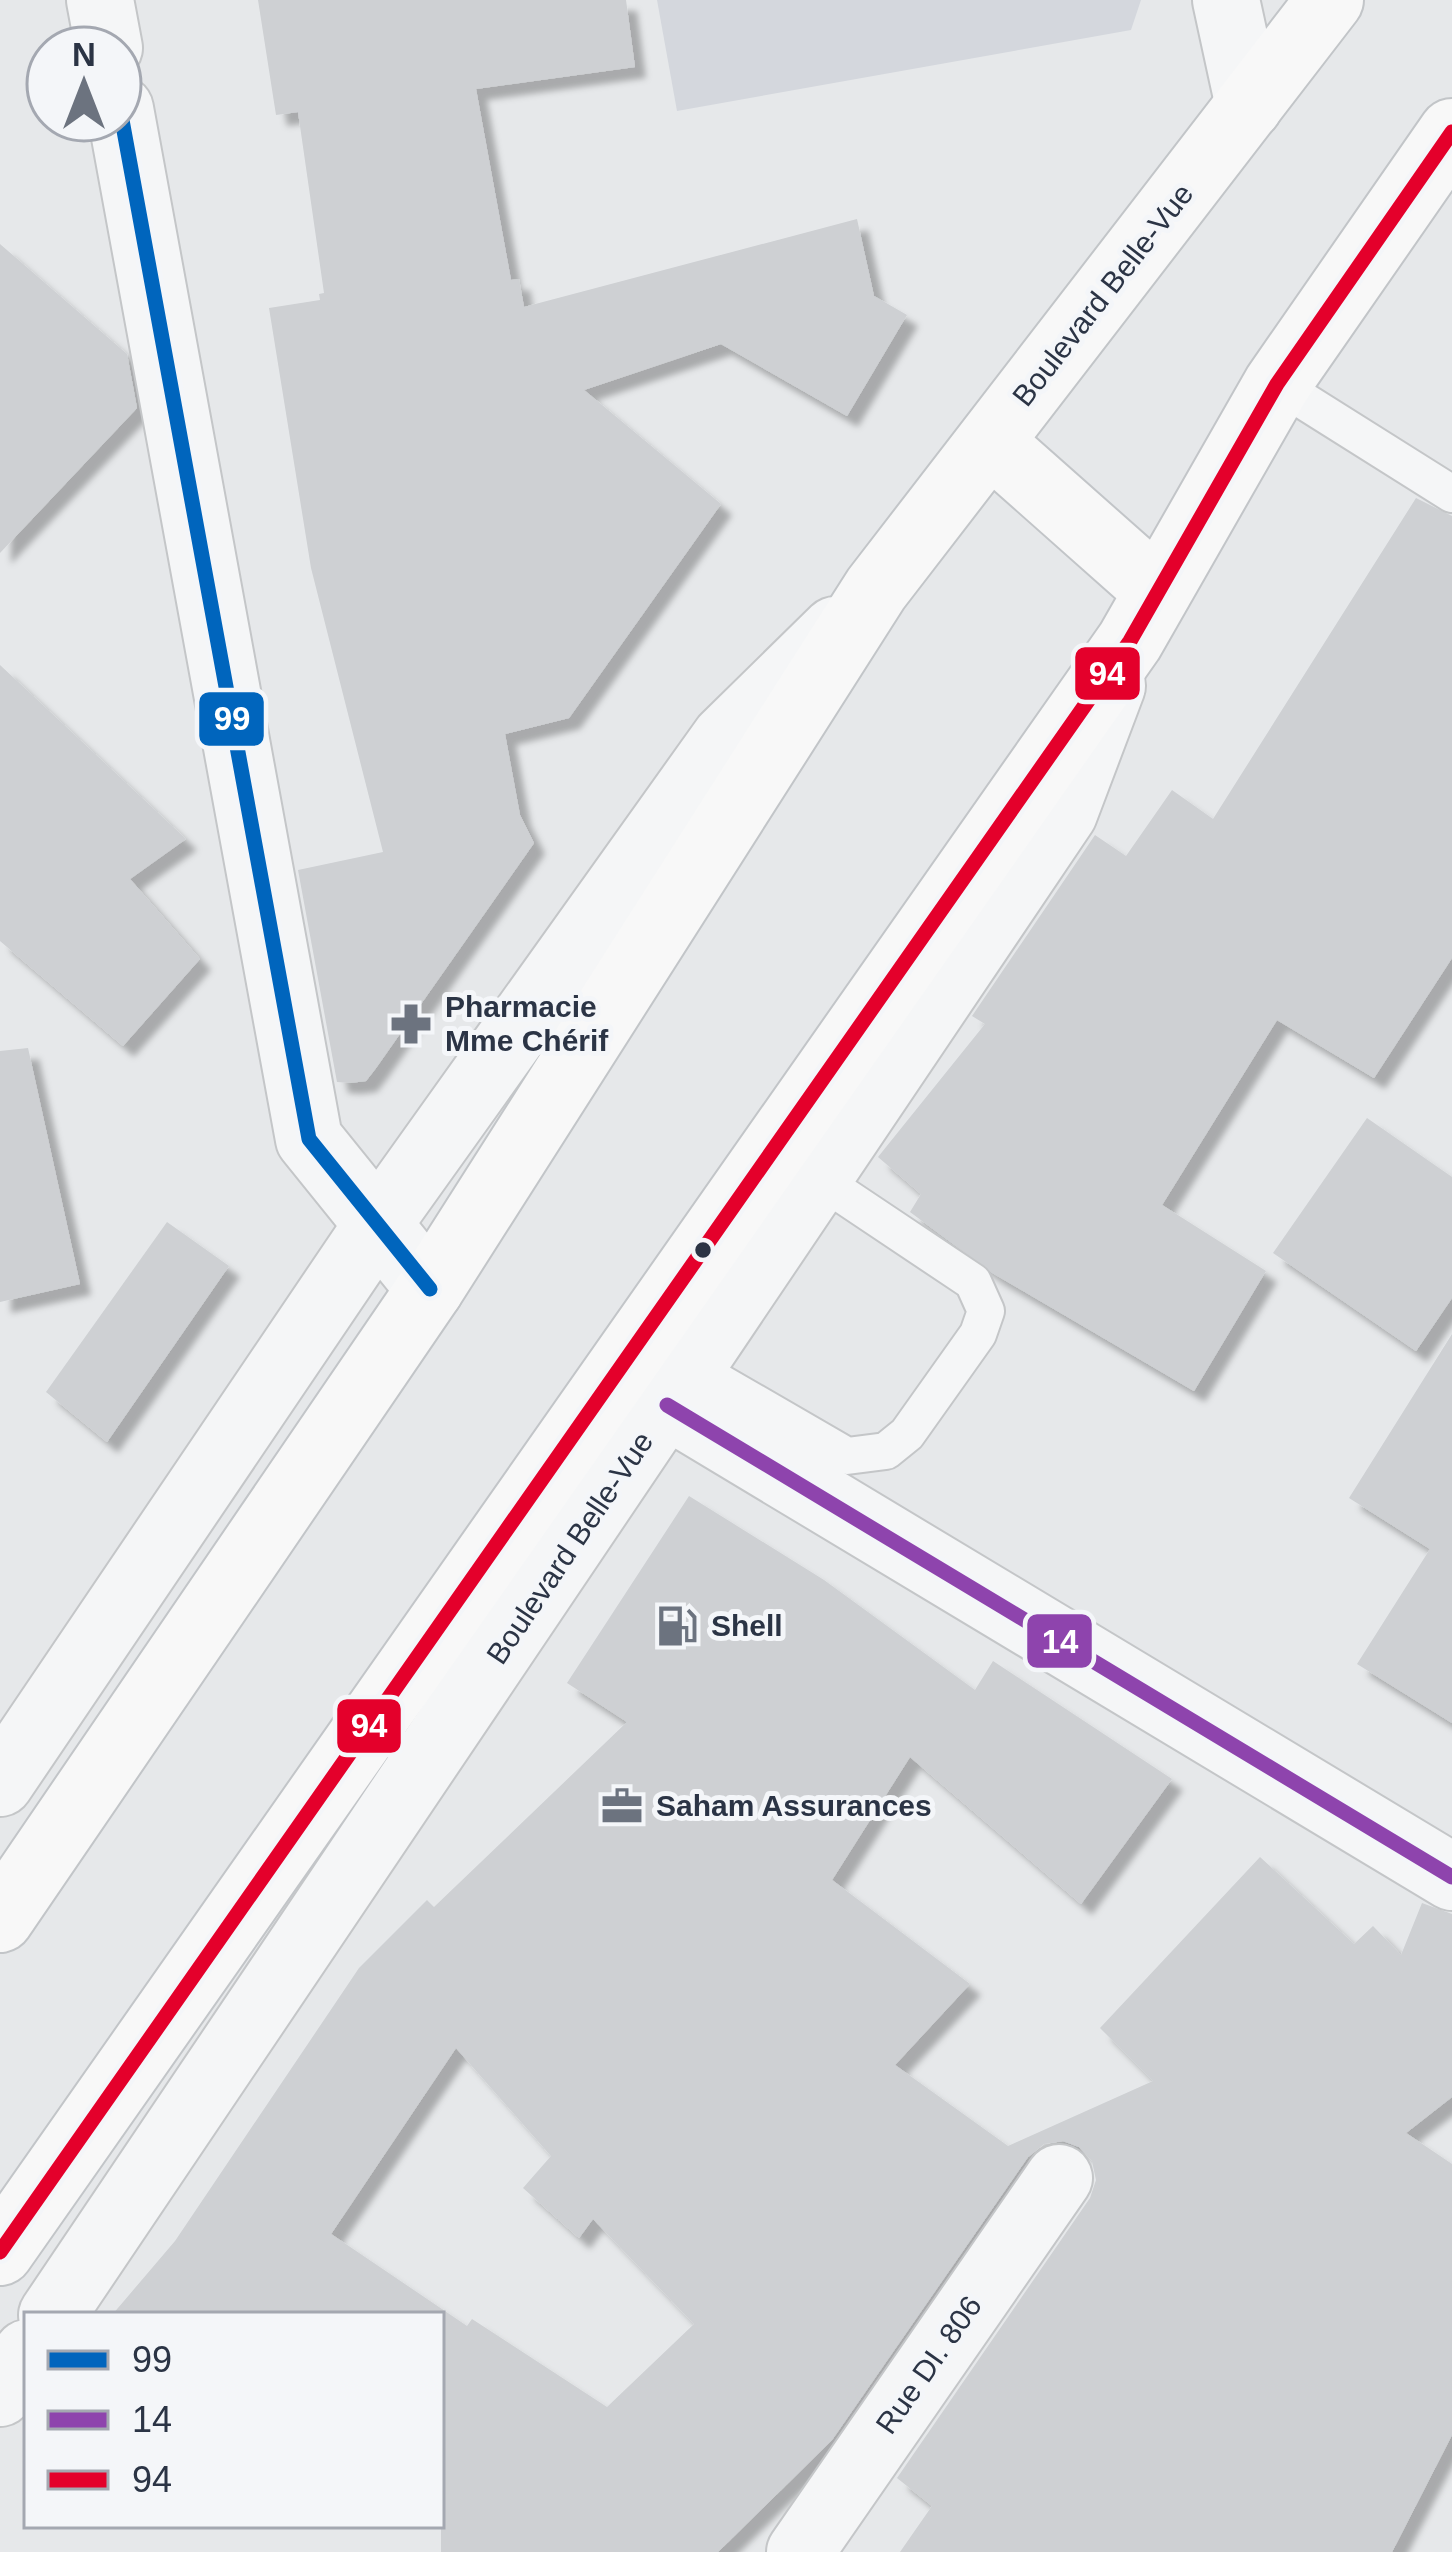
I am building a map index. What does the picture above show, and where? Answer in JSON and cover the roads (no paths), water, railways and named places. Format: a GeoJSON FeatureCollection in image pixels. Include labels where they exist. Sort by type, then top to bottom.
{"type":"FeatureCollection","features":[{"type":"Feature","properties":{"kind":"main road","name":"Boulevard Belle-Vue"},"geometry":{"type":"LineString","coordinates":[[0,1919],[430,1288],[876,589],[1330,0]]}},
{"type":"Feature","properties":{"kind":"main road","name":"Boulevard Belle-Vue"},"geometry":{"type":"LineString","coordinates":[[0,2252],[1144,616],[1277,384],[1452,132]]}},
{"type":"Feature","properties":{"kind":"main road"},"geometry":{"type":"LineString","coordinates":[[990,442],[1144,616]]}},
{"type":"Feature","properties":{"kind":"street"},"geometry":{"type":"LineString","coordinates":[[1226,0],[1249,106]]}},
{"type":"Feature","properties":{"kind":"street"},"geometry":{"type":"LineString","coordinates":[[126,144],[310,1139],[430,1288]]}},
{"type":"Feature","properties":{"kind":"street","name":"Boulevard Belle-Vue"},"geometry":{"type":"LineString","coordinates":[[0,1783],[378,1224],[725,738],[876,589]]}},
{"type":"Feature","properties":{"kind":"street","name":"Boulevard Belle-Vue"},"geometry":{"type":"LineString","coordinates":[[54,2312],[1064,813],[1144,616]]}},
{"type":"Feature","properties":{"kind":"street"},"geometry":{"type":"LineString","coordinates":[[680,1386],[1452,1876]]}},
{"type":"Feature","properties":{"kind":"street","name":"Rue DI. 806"},"geometry":{"type":"LineString","coordinates":[[800,2552],[1058,2178]]}},
{"type":"Feature","properties":{"kind":"street"},"geometry":{"type":"LineString","coordinates":[[0,2392],[24,2357]]}},
{"type":"Feature","properties":{"kind":"lane"},"geometry":{"type":"LineString","coordinates":[[1277,384],[1452,494]]}},
{"type":"Feature","properties":{"kind":"lane"},"geometry":{"type":"LineString","coordinates":[[680,1386],[847,1456],[886,1450],[907,1434],[978,1334],[986,1312],[973,1282],[819,1179]]}},
{"type":"Feature","properties":{"kind":"place","name":"Pharmacie Mme Chérif"},"geometry":{"type":"Point","coordinates":[411,1024]}},
{"type":"Feature","properties":{"kind":"place","name":"Shell"},"geometry":{"type":"Point","coordinates":[677,1626]}},
{"type":"Feature","properties":{"kind":"place","name":"Saham Assurances"},"geometry":{"type":"Point","coordinates":[622,1806]}}]}
